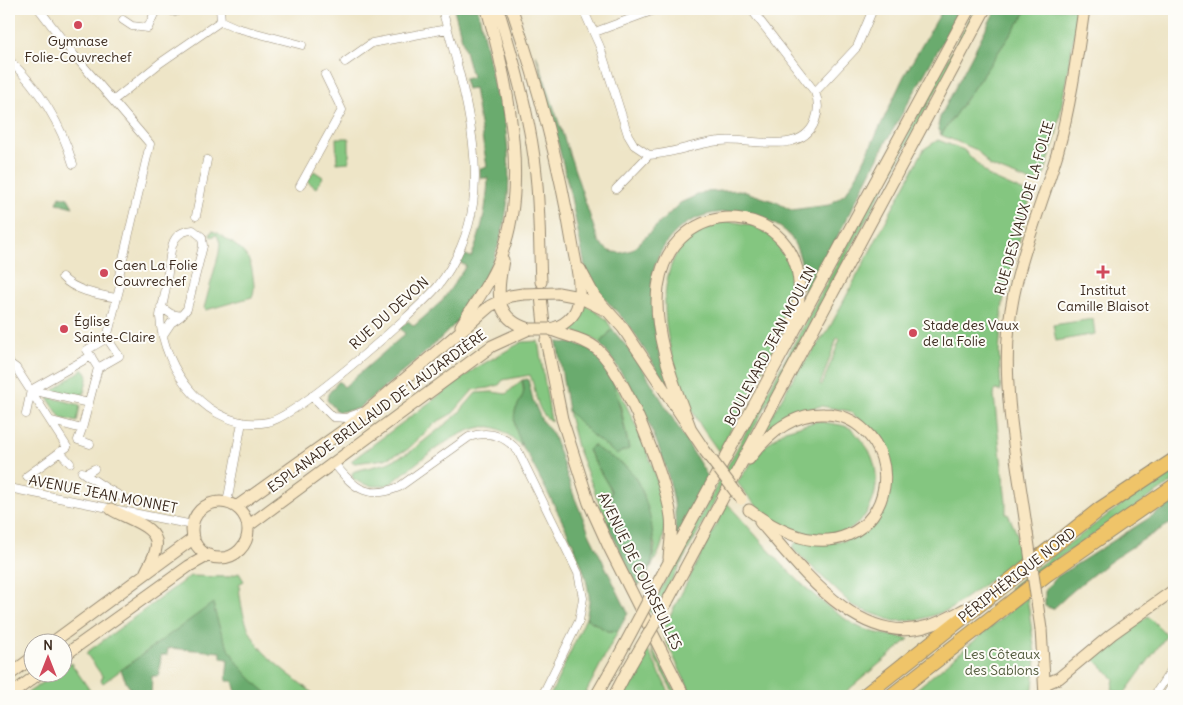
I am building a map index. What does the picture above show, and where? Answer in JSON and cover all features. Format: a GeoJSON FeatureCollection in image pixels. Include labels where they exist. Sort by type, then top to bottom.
{"type":"FeatureCollection","features":[{"type":"Feature","properties":{"kind":"highway","name":"PÉRIPHÉRIQUE NORD"},"geometry":{"type":"LineString","coordinates":[[864,696],[1100,509],[1174,460]]}},
{"type":"Feature","properties":{"kind":"highway","name":"PÉRIPHÉRIQUE NORD"},"geometry":{"type":"LineString","coordinates":[[891,696],[1046,576],[1174,486]]}},
{"type":"Feature","properties":{"kind":"main road"},"geometry":{"type":"LineString","coordinates":[[486,9],[500,62],[514,157],[514,198],[498,292],[499,300],[510,319],[526,329],[550,331],[577,338],[598,350],[608,363],[631,403],[657,464],[667,496],[672,529],[668,563]]}},
{"type":"Feature","properties":{"kind":"main road"},"geometry":{"type":"LineString","coordinates":[[498,9],[521,91],[534,156],[538,197],[540,282]]}},
{"type":"Feature","properties":{"kind":"main road"},"geometry":{"type":"LineString","coordinates":[[512,9],[545,117],[562,183],[575,258],[579,297],[572,316],[550,331]]}},
{"type":"Feature","properties":{"kind":"main road","name":"BOULEVARD JEAN MOULIN"},"geometry":{"type":"LineString","coordinates":[[596,696],[969,9]]}},
{"type":"Feature","properties":{"kind":"main road"},"geometry":{"type":"LineString","coordinates":[[614,696],[667,602],[985,9]]}},
{"type":"Feature","properties":{"kind":"main road","name":"RUE DES VAUX DE LA FOLIE"},"geometry":{"type":"LineString","coordinates":[[1045,690],[1041,629],[1012,414],[1008,371],[1009,327],[1018,272],[1057,154],[1067,113],[1084,9]]}},
{"type":"Feature","properties":{"kind":"main road"},"geometry":{"type":"LineString","coordinates":[[690,427],[674,385],[660,332],[658,299],[663,265],[678,240],[693,228],[705,221],[720,217],[739,218],[761,224],[771,230],[790,252],[796,264],[799,295],[781,357]]}},
{"type":"Feature","properties":{"kind":"main road"},"geometry":{"type":"LineString","coordinates":[[456,334],[498,263],[507,239]]}},
{"type":"Feature","properties":{"kind":"main road"},"geometry":{"type":"LineString","coordinates":[[575,258],[589,287],[623,328],[705,451],[740,499],[829,596],[849,612],[876,624],[895,628],[928,627],[986,599]]}},
{"type":"Feature","properties":{"kind":"main road"},"geometry":{"type":"LineString","coordinates":[[499,300],[523,294],[558,293],[579,297],[609,313]]}},
{"type":"Feature","properties":{"kind":"main road","name":"AVENUE DE COURSEULLES"},"geometry":{"type":"LineString","coordinates":[[541,296],[550,331],[562,419],[589,503],[684,696]]}},
{"type":"Feature","properties":{"kind":"main road","name":"ESPLANADE BRILLAUD DE LAUJARDIÈRE"},"geometry":{"type":"LineString","coordinates":[[231,505],[324,445],[370,409],[456,334],[499,300]]}},
{"type":"Feature","properties":{"kind":"main road","name":"ESPLANADE BRILLAUD DE LAUJARDIÈRE"},"geometry":{"type":"LineString","coordinates":[[248,526],[492,346],[526,329]]}},
{"type":"Feature","properties":{"kind":"main road"},"geometry":{"type":"LineString","coordinates":[[726,490],[761,444],[782,426],[805,415],[830,414],[845,418],[859,425],[878,446],[885,469],[882,497],[875,514],[859,528],[847,535],[824,539],[801,537],[778,529],[749,510]]}},
{"type":"Feature","properties":{"kind":"main road"},"geometry":{"type":"LineString","coordinates":[[212,504],[231,505],[243,514],[248,526],[246,541],[236,553],[221,558],[209,555],[197,545],[194,538],[193,525],[205,507],[212,504]]}},
{"type":"Feature","properties":{"kind":"main road"},"geometry":{"type":"LineString","coordinates":[[111,509],[147,528],[154,535],[157,548],[143,577]]}},
{"type":"Feature","properties":{"kind":"main road"},"geometry":{"type":"LineString","coordinates":[[67,632],[194,538]]}},
{"type":"Feature","properties":{"kind":"main road"},"geometry":{"type":"LineString","coordinates":[[72,650],[189,566],[209,555]]}},
{"type":"Feature","properties":{"kind":"main road"},"geometry":{"type":"LineString","coordinates":[[1045,690],[1112,634],[1174,590]]}},
{"type":"Feature","properties":{"kind":"main road"},"geometry":{"type":"LineString","coordinates":[[9,675],[22,665]]}},
{"type":"Feature","properties":{"kind":"main road"},"geometry":{"type":"LineString","coordinates":[[9,696],[28,682]]}},
{"type":"Feature","properties":{"kind":"street"},"geometry":{"type":"LineString","coordinates":[[39,9],[74,55],[150,144],[118,280],[120,286],[107,338],[87,350],[98,368]]}},
{"type":"Feature","properties":{"kind":"street"},"geometry":{"type":"LineString","coordinates":[[123,20],[132,26],[148,28],[154,14],[161,9]]}},
{"type":"Feature","properties":{"kind":"street"},"geometry":{"type":"LineString","coordinates":[[166,9],[175,12],[182,9]]}},
{"type":"Feature","properties":{"kind":"street"},"geometry":{"type":"LineString","coordinates":[[220,9],[221,21]]}},
{"type":"Feature","properties":{"kind":"street","name":"RUE DU DEVON"},"geometry":{"type":"LineString","coordinates":[[242,422],[256,423],[273,420],[289,413],[312,396],[409,314],[438,286],[455,260],[466,233],[473,205],[476,175],[461,83],[442,9]]}},
{"type":"Feature","properties":{"kind":"street"},"geometry":{"type":"LineString","coordinates":[[583,9],[595,32],[628,135],[634,145],[649,155]]}},
{"type":"Feature","properties":{"kind":"street"},"geometry":{"type":"LineString","coordinates":[[595,32],[657,9]]}},
{"type":"Feature","properties":{"kind":"street"},"geometry":{"type":"LineString","coordinates":[[616,189],[649,155],[724,140],[793,142],[808,133],[814,124],[819,109],[815,92],[751,9]]}},
{"type":"Feature","properties":{"kind":"street"},"geometry":{"type":"LineString","coordinates":[[815,92],[857,48],[873,9]]}},
{"type":"Feature","properties":{"kind":"street"},"geometry":{"type":"LineString","coordinates":[[114,100],[160,63],[221,21]]}},
{"type":"Feature","properties":{"kind":"street"},"geometry":{"type":"LineString","coordinates":[[221,21],[237,28],[302,45]]}},
{"type":"Feature","properties":{"kind":"street"},"geometry":{"type":"LineString","coordinates":[[345,62],[372,43],[447,29]]}},
{"type":"Feature","properties":{"kind":"street"},"geometry":{"type":"LineString","coordinates":[[9,60],[40,96],[56,119],[73,164]]}},
{"type":"Feature","properties":{"kind":"street"},"geometry":{"type":"LineString","coordinates":[[300,186],[342,110],[325,75]]}},
{"type":"Feature","properties":{"kind":"street"},"geometry":{"type":"LineString","coordinates":[[196,216],[207,160]]}},
{"type":"Feature","properties":{"kind":"street"},"geometry":{"type":"LineString","coordinates":[[163,335],[188,309],[203,246],[202,236],[193,230],[180,233],[173,241],[161,307],[163,335],[173,367],[189,389],[212,409],[242,422],[231,505]]}},
{"type":"Feature","properties":{"kind":"street"},"geometry":{"type":"LineString","coordinates":[[62,277],[67,283],[84,290],[117,298]]}},
{"type":"Feature","properties":{"kind":"street"},"geometry":{"type":"LineString","coordinates":[[161,307],[171,314],[181,316]]}},
{"type":"Feature","properties":{"kind":"street"},"geometry":{"type":"LineString","coordinates":[[27,476],[78,440],[98,368],[119,356],[107,338]]}},
{"type":"Feature","properties":{"kind":"street"},"geometry":{"type":"LineString","coordinates":[[26,414],[31,390],[90,356]]}},
{"type":"Feature","properties":{"kind":"street"},"geometry":{"type":"LineString","coordinates":[[9,363],[16,368],[67,447]]}},
{"type":"Feature","properties":{"kind":"street"},"geometry":{"type":"LineString","coordinates":[[31,390],[89,403]]}},
{"type":"Feature","properties":{"kind":"street"},"geometry":{"type":"LineString","coordinates":[[312,396],[334,418],[346,418],[370,409]]}},
{"type":"Feature","properties":{"kind":"street"},"geometry":{"type":"LineString","coordinates":[[52,421],[82,429]]}},
{"type":"Feature","properties":{"kind":"street"},"geometry":{"type":"LineString","coordinates":[[333,462],[359,490],[387,492],[399,487],[474,435],[491,433],[512,444],[518,451],[568,552],[582,585],[582,610],[579,621],[542,696]]}},
{"type":"Feature","properties":{"kind":"street"},"geometry":{"type":"LineString","coordinates":[[78,440],[90,444]]}},
{"type":"Feature","properties":{"kind":"street"},"geometry":{"type":"LineString","coordinates":[[60,452],[87,475],[129,501]]}},
{"type":"Feature","properties":{"kind":"street"},"geometry":{"type":"LineString","coordinates":[[87,475],[94,469]]}},
{"type":"Feature","properties":{"kind":"street","name":"AVENUE JEAN MONNET"},"geometry":{"type":"LineString","coordinates":[[9,488],[193,525]]}},
{"type":"Feature","properties":{"kind":"street"},"geometry":{"type":"LineString","coordinates":[[1154,696],[1174,666]]}},
{"type":"Feature","properties":{"kind":"street"},"geometry":{"type":"LineString","coordinates":[[1166,696],[1174,683]]}},
{"type":"Feature","properties":{"kind":"green space"},"geometry":{"type":"Polygon","coordinates":[[[454,9],[478,9],[496,96],[501,96],[508,150],[509,175],[504,225],[487,273],[456,323],[419,358],[358,409],[338,412],[327,400],[328,394],[339,381],[344,387],[405,334],[400,328],[408,321],[414,326],[442,301],[466,266],[459,262],[463,254],[471,257],[481,228],[488,178],[480,178],[480,168],[487,167],[474,88],[467,89],[464,79],[472,77],[454,9]]]}},
{"type":"Feature","properties":{"kind":"green space"},"geometry":{"type":"Polygon","coordinates":[[[943,9],[961,9],[885,144],[805,300],[800,258],[794,242],[780,227],[759,218],[726,212],[710,214],[695,219],[670,238],[661,252],[654,269],[652,281],[654,311],[670,386],[666,384],[629,325],[593,286],[586,271],[569,188],[536,54],[599,243],[609,251],[620,253],[632,250],[680,203],[704,192],[740,190],[776,202],[791,210],[829,205],[846,193],[858,173],[904,76],[943,9]]]}},
{"type":"Feature","properties":{"kind":"green space"},"geometry":{"type":"Polygon","coordinates":[[[975,9],[980,9],[677,571],[656,608],[651,613],[649,611],[975,9]]]}},
{"type":"Feature","properties":{"kind":"green space"},"geometry":{"type":"Polygon","coordinates":[[[996,9],[1028,9],[941,135],[938,126],[940,117],[996,9]]]}},
{"type":"Feature","properties":{"kind":"green space"},"geometry":{"type":"Polygon","coordinates":[[[1028,9],[1079,9],[1056,136],[1044,175],[1034,183],[990,166],[977,150],[941,135],[1028,9]]]}},
{"type":"Feature","properties":{"kind":"green space"},"geometry":{"type":"Polygon","coordinates":[[[336,138],[349,138],[349,162],[337,163],[336,138]]]}},
{"type":"Feature","properties":{"kind":"green space","name":"Stade des Vaux de la Folie"},"geometry":{"type":"Polygon","coordinates":[[[938,140],[964,150],[990,177],[1031,195],[1003,302],[999,353],[1001,391],[995,390],[994,396],[1006,514],[1008,514],[1017,534],[1019,559],[949,610],[919,620],[894,621],[854,607],[792,548],[797,541],[843,541],[871,526],[885,507],[892,472],[882,438],[849,411],[821,406],[796,412],[763,432],[792,380],[830,327],[924,149],[938,140]],[[837,338],[820,385],[822,385],[840,339],[837,338]]]}},
{"type":"Feature","properties":{"kind":"green space"},"geometry":{"type":"Polygon","coordinates":[[[314,171],[323,177],[316,188],[307,181],[314,171]]]}},
{"type":"Feature","properties":{"kind":"green space"},"geometry":{"type":"Polygon","coordinates":[[[60,196],[68,198],[73,207],[57,203],[60,196]]]}},
{"type":"Feature","properties":{"kind":"green space"},"geometry":{"type":"Polygon","coordinates":[[[728,221],[752,225],[775,238],[789,260],[794,289],[791,307],[779,339],[719,452],[699,423],[689,404],[673,360],[665,312],[666,288],[671,267],[680,248],[696,231],[714,223],[728,221]]]}},
{"type":"Feature","properties":{"kind":"green space"},"geometry":{"type":"Polygon","coordinates":[[[212,231],[231,242],[246,256],[252,269],[254,289],[252,297],[206,310],[204,308],[220,243],[217,235],[211,237],[212,231]]]}},
{"type":"Feature","properties":{"kind":"green space"},"geometry":{"type":"Polygon","coordinates":[[[585,304],[606,319],[612,329],[600,344],[592,338],[567,329],[577,319],[585,304]]]}},
{"type":"Feature","properties":{"kind":"green space"},"geometry":{"type":"Polygon","coordinates":[[[1093,319],[1095,334],[1056,341],[1053,325],[1093,319]]]}},
{"type":"Feature","properties":{"kind":"green space"},"geometry":{"type":"Polygon","coordinates":[[[612,329],[637,359],[708,477],[675,542],[674,503],[664,462],[656,440],[625,378],[600,344],[612,329]]]}},
{"type":"Feature","properties":{"kind":"green space"},"geometry":{"type":"Polygon","coordinates":[[[538,341],[551,421],[539,407],[530,375],[503,380],[499,385],[473,390],[453,413],[435,423],[407,450],[385,459],[355,463],[351,461],[476,368],[522,342],[538,341]]]}},
{"type":"Feature","properties":{"kind":"green space"},"geometry":{"type":"Polygon","coordinates":[[[557,342],[583,346],[597,354],[603,361],[613,384],[629,449],[616,454],[592,435],[568,411],[557,342]]]}},
{"type":"Feature","properties":{"kind":"green space"},"geometry":{"type":"Polygon","coordinates":[[[606,367],[645,447],[660,492],[664,513],[664,532],[660,550],[651,567],[655,546],[650,526],[627,467],[604,455],[594,446],[588,451],[611,490],[609,528],[577,447],[568,411],[592,435],[629,449],[621,408],[606,367]]]}},
{"type":"Feature","properties":{"kind":"green space"},"geometry":{"type":"Polygon","coordinates":[[[83,369],[88,375],[83,397],[54,390],[83,369]]]}},
{"type":"Feature","properties":{"kind":"green space"},"geometry":{"type":"Polygon","coordinates":[[[528,379],[533,400],[542,421],[553,434],[574,496],[590,535],[628,613],[618,631],[607,631],[586,618],[589,595],[580,562],[564,525],[517,434],[514,421],[516,409],[524,392],[522,380],[528,379]]]}},
{"type":"Feature","properties":{"kind":"green space"},"geometry":{"type":"Polygon","coordinates":[[[522,380],[524,394],[515,411],[521,446],[500,430],[484,427],[470,430],[441,446],[390,484],[371,486],[353,479],[352,473],[355,471],[387,463],[410,452],[457,415],[476,393],[492,392],[506,394],[522,380]]]}},
{"type":"Feature","properties":{"kind":"green space"},"geometry":{"type":"Polygon","coordinates":[[[49,397],[80,405],[77,422],[61,418],[49,397]]]}},
{"type":"Feature","properties":{"kind":"green space"},"geometry":{"type":"Polygon","coordinates":[[[818,421],[852,429],[869,452],[874,465],[875,493],[870,506],[863,518],[852,528],[837,535],[807,533],[783,526],[763,511],[737,482],[763,448],[785,430],[818,421]]]}},
{"type":"Feature","properties":{"kind":"green space"},"geometry":{"type":"Polygon","coordinates":[[[593,445],[626,467],[642,491],[648,508],[652,527],[652,563],[646,577],[637,586],[609,528],[611,490],[588,450],[593,445]]]}},
{"type":"Feature","properties":{"kind":"green space"},"geometry":{"type":"Polygon","coordinates":[[[1174,466],[1174,481],[1011,590],[1009,588],[1174,466]]]}},
{"type":"Feature","properties":{"kind":"green space"},"geometry":{"type":"Polygon","coordinates":[[[1174,502],[1173,522],[1110,562],[1053,609],[1045,606],[1045,591],[1055,578],[1174,502]]]}},
{"type":"Feature","properties":{"kind":"green space"},"geometry":{"type":"Polygon","coordinates":[[[727,503],[788,570],[821,601],[863,629],[909,639],[841,696],[692,696],[662,632],[727,503]]]}},
{"type":"Feature","properties":{"kind":"green space"},"geometry":{"type":"Polygon","coordinates":[[[239,573],[244,581],[239,584],[247,624],[262,651],[316,696],[274,697],[259,689],[248,680],[225,643],[213,604],[103,683],[101,680],[103,677],[86,653],[190,576],[227,577],[239,573]]]}},
{"type":"Feature","properties":{"kind":"green space","name":"Les Côteaux des Sablons"},"geometry":{"type":"Polygon","coordinates":[[[1027,597],[1036,660],[1032,696],[908,696],[1027,597]]]}},
{"type":"Feature","properties":{"kind":"green space"},"geometry":{"type":"Polygon","coordinates":[[[213,603],[221,631],[233,656],[250,677],[271,696],[237,696],[233,681],[226,681],[228,659],[221,658],[221,652],[168,648],[167,655],[161,655],[159,676],[152,676],[151,696],[136,696],[127,684],[121,670],[213,603]]]}},
{"type":"Feature","properties":{"kind":"green space"},"geometry":{"type":"Polygon","coordinates":[[[1148,616],[1167,635],[1124,694],[1112,690],[1114,679],[1093,658],[1102,650],[1106,652],[1126,638],[1124,633],[1148,616]]]}},
{"type":"Feature","properties":{"kind":"green space"},"geometry":{"type":"Polygon","coordinates":[[[586,618],[607,631],[618,631],[584,696],[550,696],[586,618]]]}},
{"type":"Feature","properties":{"kind":"green space"},"geometry":{"type":"Polygon","coordinates":[[[650,644],[678,696],[675,696],[654,656],[650,644]]]}},
{"type":"Feature","properties":{"kind":"green space"},"geometry":{"type":"Polygon","coordinates":[[[648,650],[671,696],[621,696],[648,650]]]}},
{"type":"Feature","properties":{"kind":"green space"},"geometry":{"type":"Polygon","coordinates":[[[72,664],[91,692],[86,696],[23,696],[44,682],[72,682],[72,664]]]}},
{"type":"Feature","properties":{"kind":"place","name":"Gymnase Folie-Couvrechef"},"geometry":{"type":"Point","coordinates":[78,25]}},
{"type":"Feature","properties":{"kind":"place","name":"Institut Camille Blaisot"},"geometry":{"type":"Point","coordinates":[1103,272]}},
{"type":"Feature","properties":{"kind":"place","name":"Caen La Folie Couvrechef"},"geometry":{"type":"Point","coordinates":[104,273]}},
{"type":"Feature","properties":{"kind":"place","name":"Église Sainte-Claire"},"geometry":{"type":"Point","coordinates":[64,329]}},
{"type":"Feature","properties":{"kind":"place","name":"Stade des Vaux de la Folie"},"geometry":{"type":"Point","coordinates":[913,333]}}]}
